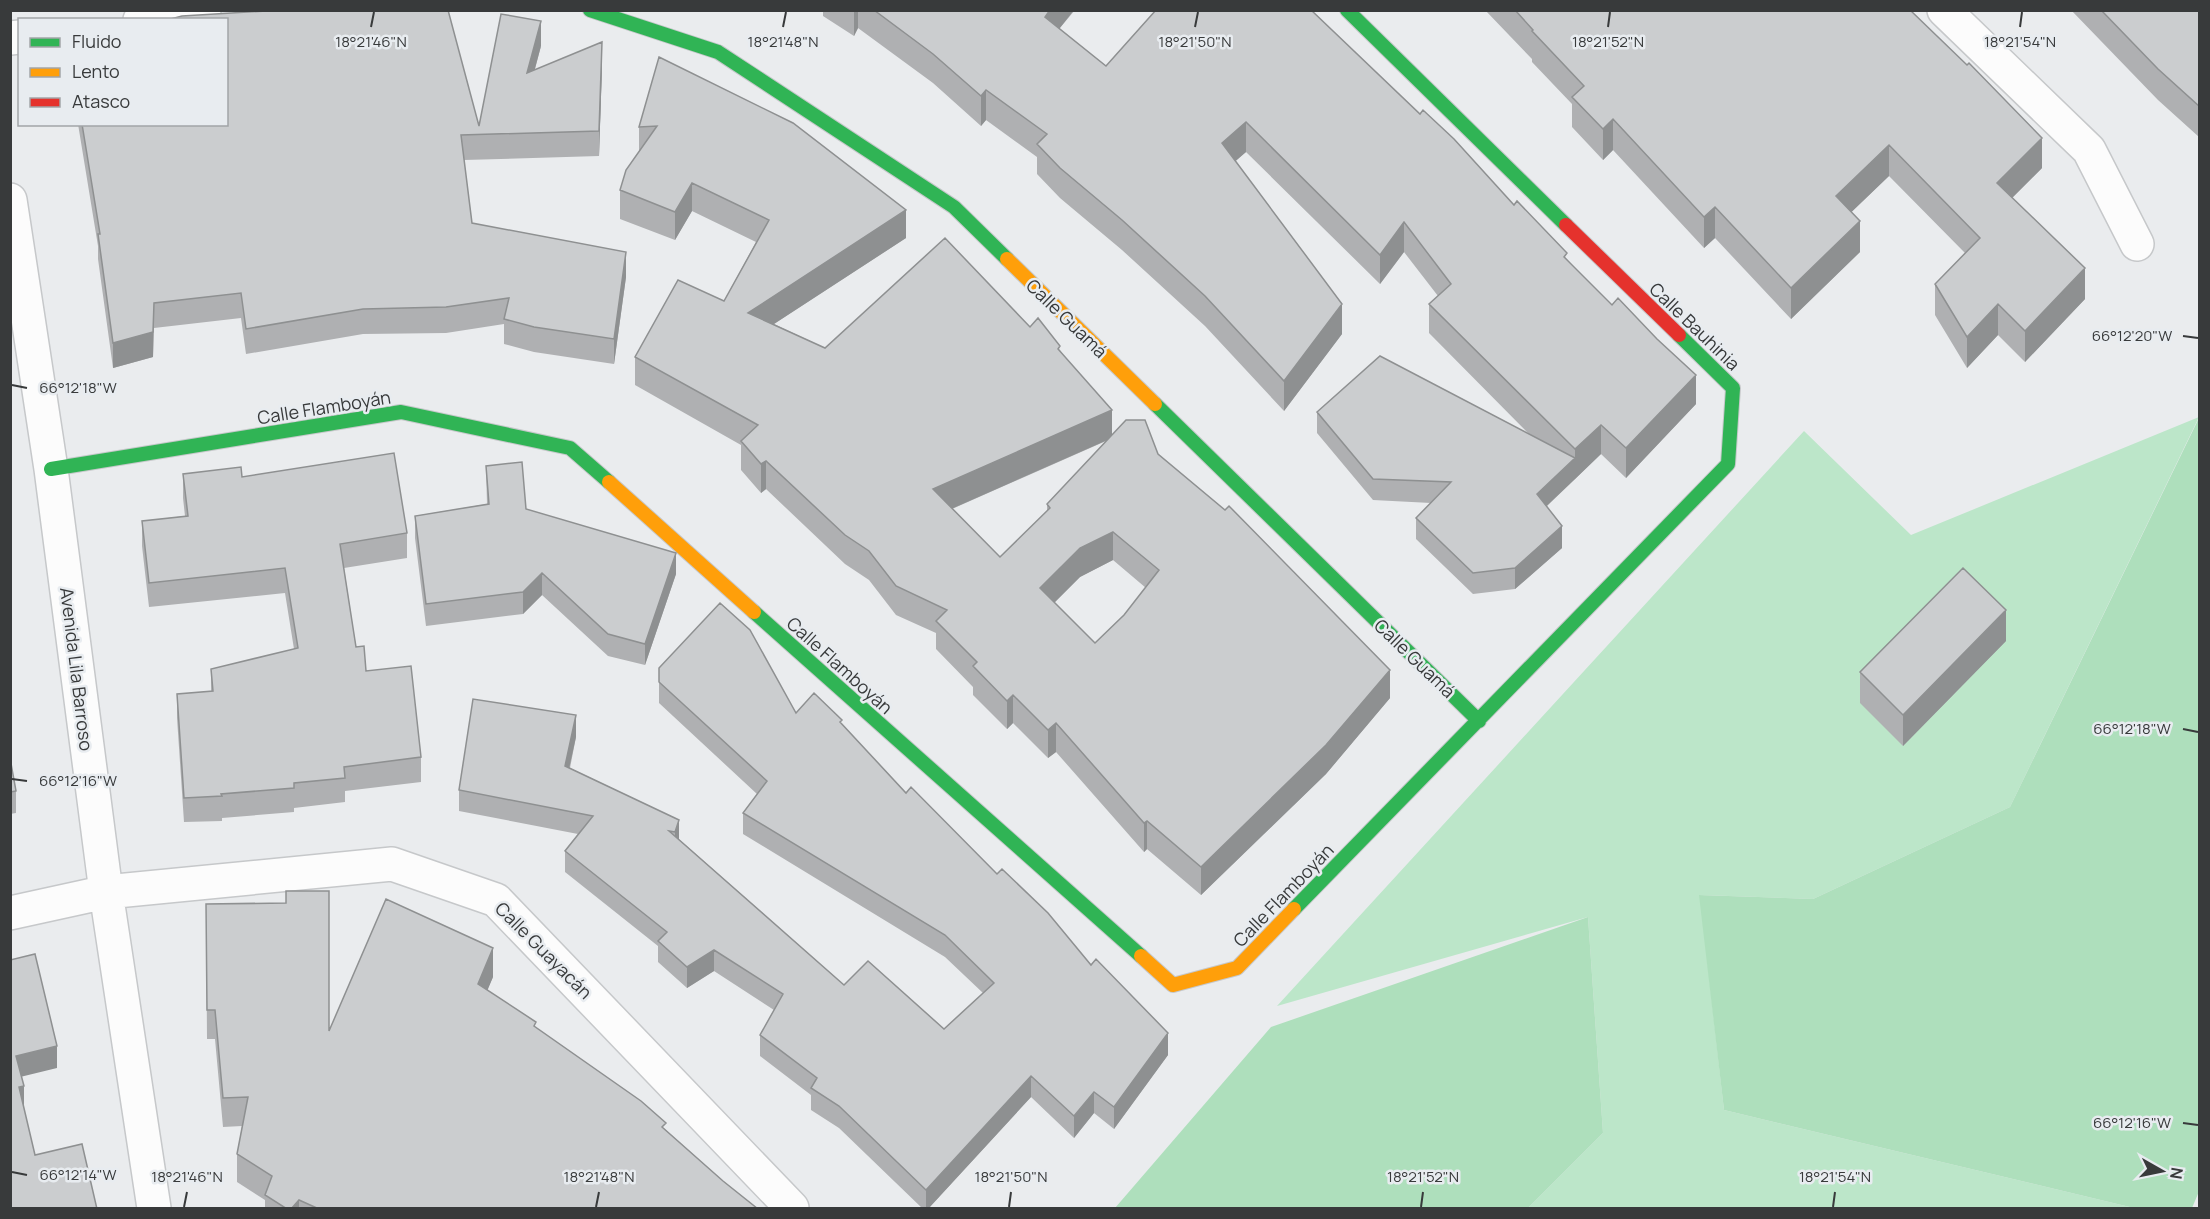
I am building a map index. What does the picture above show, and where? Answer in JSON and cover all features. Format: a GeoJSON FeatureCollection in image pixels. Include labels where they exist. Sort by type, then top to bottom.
{"type":"FeatureCollection","features":[{"type":"Feature","properties":{"kind":"street"},"geometry":{"type":"LineString","coordinates":[[153,18],[204,10]]}},
{"type":"Feature","properties":{"kind":"street","name":"Calle Guamá"},"geometry":{"type":"LineString","coordinates":[[590,10],[718,52],[954,207],[1479,721]]}},
{"type":"Feature","properties":{"kind":"street","name":"Calle Bauhinia"},"geometry":{"type":"LineString","coordinates":[[1347,10],[1732,388],[1728,464],[1479,721]]}},
{"type":"Feature","properties":{"kind":"street"},"geometry":{"type":"LineString","coordinates":[[1944,10],[2088,150],[2137,244]]}},
{"type":"Feature","properties":{"kind":"street","name":"Avenida Lila Barroso"},"geometry":{"type":"LineString","coordinates":[[10,200],[51,470],[106,892],[154,1209]]}},
{"type":"Feature","properties":{"kind":"street","name":"Calle Flamboyán"},"geometry":{"type":"LineString","coordinates":[[51,470],[401,412],[570,448],[1173,985],[1237,968],[1479,721]]}},
{"type":"Feature","properties":{"kind":"street","name":"Calle Guayacán"},"geometry":{"type":"LineString","coordinates":[[10,913],[106,892],[392,864],[496,900],[792,1209]]}},
{"type":"Feature","properties":{"kind":"green space"},"geometry":{"type":"Polygon","coordinates":[[[2199,417],[2010,807],[1813,899],[1700,895],[1724,1110],[2134,1208],[1528,1208],[1603,1133],[1588,917],[1277,1006],[1804,431],[1911,535],[2199,417]]]}},
{"type":"Feature","properties":{"kind":"green space"},"geometry":{"type":"Polygon","coordinates":[[[2199,418],[2200,1189],[2192,1208],[2134,1208],[1724,1110],[1699,895],[1813,899],[2010,807],[2199,418]]]}},
{"type":"Feature","properties":{"kind":"green space"},"geometry":{"type":"Polygon","coordinates":[[[1588,917],[1603,1133],[1528,1208],[1115,1208],[1271,1027],[1588,917]]]}},
{"type":"Feature","properties":{"kind":"building"},"geometry":{"type":"Polygon","coordinates":[[[283,10],[448,10],[479,126],[501,14],[541,21],[527,73],[602,42],[599,131],[461,135],[472,223],[626,252],[614,339],[534,327],[504,319],[509,298],[446,307],[363,309],[246,329],[241,293],[154,303],[153,332],[113,343],[98,234],[100,234],[82,126],[228,126],[228,18],[174,18],[283,10]]]}},
{"type":"Feature","properties":{"kind":"building"},"geometry":{"type":"Polygon","coordinates":[[[874,10],[1050,10],[1045,17],[1106,66],[1156,10],[1311,10],[1420,114],[1423,110],[1454,139],[1514,205],[1517,201],[1567,253],[1564,257],[1612,305],[1618,298],[1696,375],[1626,448],[1601,425],[1575,449],[1429,304],[1451,284],[1404,222],[1380,255],[1246,122],[1222,143],[1342,304],[1284,381],[1205,296],[1122,220],[1060,168],[1037,144],[1047,134],[986,90],[981,96],[933,54],[874,10]]]}},
{"type":"Feature","properties":{"kind":"building"},"geometry":{"type":"Polygon","coordinates":[[[1515,10],[1910,10],[1967,65],[1969,63],[2042,138],[1997,183],[2085,268],[2025,331],[1998,304],[1967,337],[1935,284],[1980,238],[1889,145],[1836,196],[1860,221],[1791,288],[1715,207],[1704,217],[1613,119],[1603,129],[1572,97],[1584,86],[1515,10]]]}},
{"type":"Feature","properties":{"kind":"building"},"geometry":{"type":"Polygon","coordinates":[[[2101,10],[2199,10],[2199,106],[2158,69],[2101,10]]]}},
{"type":"Feature","properties":{"kind":"building"},"geometry":{"type":"Polygon","coordinates":[[[659,57],[793,123],[906,210],[748,313],[825,348],[945,238],[1030,327],[1038,318],[1060,346],[1058,349],[1112,410],[933,489],[1000,557],[1050,508],[1047,504],[1126,420],[1145,420],[1158,454],[1225,510],[1229,506],[1390,670],[1326,745],[1201,867],[1147,821],[1144,823],[1056,723],[1048,730],[1013,695],[1007,701],[973,666],[977,662],[936,621],[947,610],[896,586],[869,551],[845,535],[766,461],[761,464],[741,441],[758,425],[635,357],[678,280],[724,301],[769,220],[692,183],[675,212],[620,190],[626,170],[657,126],[639,127],[659,57]],[[1113,532],[1080,548],[1040,588],[1095,643],[1124,615],[1159,570],[1113,532]]]}},
{"type":"Feature","properties":{"kind":"building"},"geometry":{"type":"Polygon","coordinates":[[[1380,356],[1575,458],[1537,494],[1562,526],[1515,568],[1473,573],[1416,518],[1451,482],[1373,479],[1317,412],[1380,356]]]}},
{"type":"Feature","properties":{"kind":"building"},"geometry":{"type":"Polygon","coordinates":[[[394,453],[407,533],[340,544],[356,647],[364,646],[366,671],[411,666],[421,757],[344,767],[345,778],[294,783],[294,788],[184,798],[177,694],[213,691],[211,669],[298,648],[285,568],[149,583],[142,521],[188,516],[183,474],[241,467],[242,477],[394,453]]]}},
{"type":"Feature","properties":{"kind":"building"},"geometry":{"type":"Polygon","coordinates":[[[522,462],[526,509],[676,553],[645,644],[608,634],[542,573],[523,592],[426,604],[415,516],[489,504],[486,466],[522,462]]]}},
{"type":"Feature","properties":{"kind":"building"},"geometry":{"type":"Polygon","coordinates":[[[1963,568],[2006,610],[1903,715],[1860,672],[1963,568]]]}},
{"type":"Feature","properties":{"kind":"building"},"geometry":{"type":"Polygon","coordinates":[[[720,603],[750,630],[796,713],[814,693],[842,720],[840,722],[906,793],[911,787],[997,874],[1002,869],[1048,913],[1091,965],[1096,959],[1168,1033],[1114,1107],[1094,1092],[1074,1116],[1031,1076],[926,1190],[839,1106],[811,1088],[817,1078],[760,1035],[783,994],[714,950],[687,967],[658,941],[667,932],[565,851],[593,816],[459,790],[473,699],[576,715],[565,766],[679,820],[675,832],[669,831],[844,985],[868,961],[944,1029],[994,983],[945,935],[743,813],[767,781],[659,682],[659,668],[720,603]]]}},
{"type":"Feature","properties":{"kind":"building"},"geometry":{"type":"Polygon","coordinates":[[[10,758],[16,791],[10,792],[10,758]]]}},
{"type":"Feature","properties":{"kind":"building"},"geometry":{"type":"Polygon","coordinates":[[[286,891],[329,891],[329,1031],[386,899],[493,948],[478,984],[536,1022],[534,1026],[641,1101],[666,1123],[662,1127],[758,1209],[319,1209],[299,1200],[291,1209],[287,1209],[265,1195],[272,1176],[237,1154],[248,1097],[223,1098],[215,1010],[207,1010],[206,904],[286,903],[286,891]]]}},
{"type":"Feature","properties":{"kind":"building"},"geometry":{"type":"Polygon","coordinates":[[[35,954],[57,1046],[16,1056],[24,1086],[19,1087],[35,1155],[82,1144],[97,1209],[10,1209],[10,960],[35,954]]]}},
{"type":"Feature","properties":{"kind":"traffic: fast"},"geometry":{"type":"LineString","coordinates":[[590,10],[718,52],[954,207],[1007,259]]}},
{"type":"Feature","properties":{"kind":"traffic: fast"},"geometry":{"type":"LineString","coordinates":[[1347,10],[1566,225]]}},
{"type":"Feature","properties":{"kind":"traffic: fast"},"geometry":{"type":"LineString","coordinates":[[1294,909],[1728,464],[1733,388],[1679,335]]}},
{"type":"Feature","properties":{"kind":"traffic: fast"},"geometry":{"type":"LineString","coordinates":[[1155,404],[1479,721]]}},
{"type":"Feature","properties":{"kind":"traffic: fast"},"geometry":{"type":"LineString","coordinates":[[51,469],[401,412],[570,448],[609,482]]}},
{"type":"Feature","properties":{"kind":"traffic: fast"},"geometry":{"type":"LineString","coordinates":[[754,612],[1141,956]]}},
{"type":"Feature","properties":{"kind":"traffic: slow"},"geometry":{"type":"LineString","coordinates":[[1007,259],[1155,404]]}},
{"type":"Feature","properties":{"kind":"traffic: slow"},"geometry":{"type":"LineString","coordinates":[[609,482],[754,612]]}},
{"type":"Feature","properties":{"kind":"traffic: slow"},"geometry":{"type":"LineString","coordinates":[[1141,956],[1173,985],[1237,968],[1294,909]]}},
{"type":"Feature","properties":{"kind":"traffic: jam"},"geometry":{"type":"LineString","coordinates":[[1566,225],[1679,335]]}}]}
